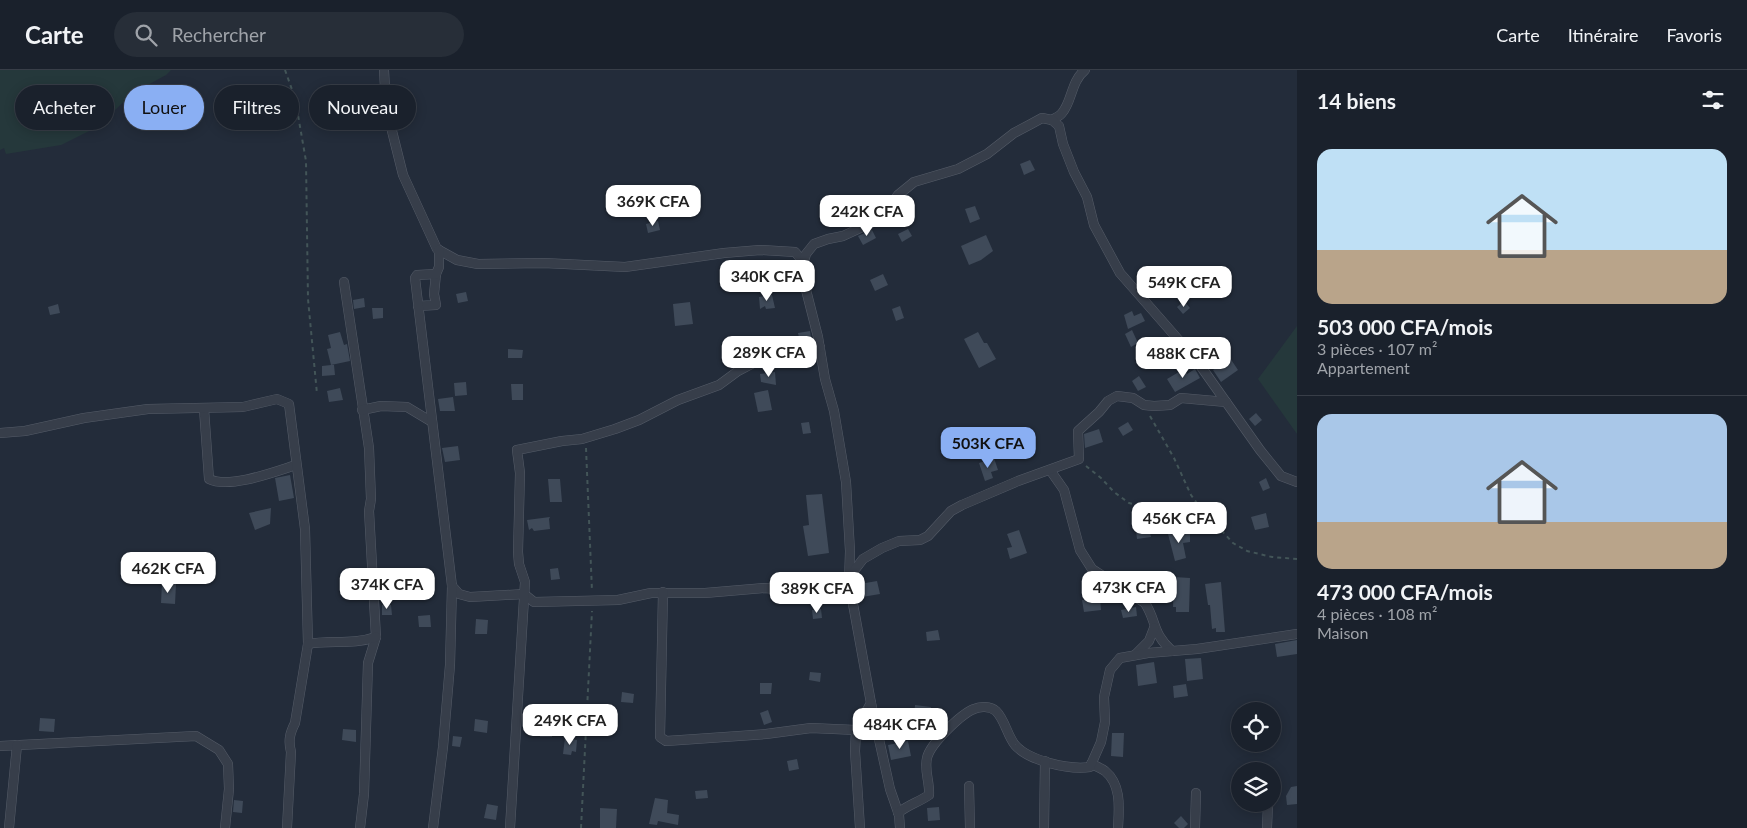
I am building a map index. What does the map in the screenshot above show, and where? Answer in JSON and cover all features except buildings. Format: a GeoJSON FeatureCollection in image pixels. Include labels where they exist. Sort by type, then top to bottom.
{"type":"FeatureCollection","features":[{"type":"Feature","properties":{"kind":"street"},"geometry":{"type":"LineString","coordinates":[[384,70],[386,107],[403,175],[428,232],[439,250],[457,260],[478,264],[544,263],[626,267],[724,253],[760,250],[795,252],[802,260],[804,282],[834,411],[846,482],[850,581],[871,702],[900,828]]}},
{"type":"Feature","properties":{"kind":"street"},"geometry":{"type":"LineString","coordinates":[[1052,120],[1064,112],[1072,89],[1085,70]]}},
{"type":"Feature","properties":{"kind":"street"},"geometry":{"type":"LineString","coordinates":[[803,265],[806,254],[814,244],[828,238],[843,236],[880,219],[898,195],[914,182],[958,169],[987,154],[1014,133],[1042,118],[1052,120],[1059,126],[1063,144],[1074,172],[1087,197],[1094,225],[1120,273],[1198,361],[1260,450],[1281,476],[1297,482]]}},
{"type":"Feature","properties":{"kind":"street"},"geometry":{"type":"LineString","coordinates":[[418,306],[436,305],[434,294],[436,274],[439,267],[439,250]]}},
{"type":"Feature","properties":{"kind":"street"},"geometry":{"type":"LineString","coordinates":[[433,828],[443,747],[450,665],[452,586],[414,278],[417,275],[436,274]]}},
{"type":"Feature","properties":{"kind":"street"},"geometry":{"type":"LineString","coordinates":[[344,282],[369,448],[371,499],[369,511],[376,637],[368,663],[364,794],[360,828]]}},
{"type":"Feature","properties":{"kind":"street"},"geometry":{"type":"LineString","coordinates":[[510,828],[525,582],[519,564],[518,552],[520,473],[517,450],[586,438],[639,420],[678,400],[718,385],[738,371],[759,360],[807,354],[820,347]]}},
{"type":"Feature","properties":{"kind":"street"},"geometry":{"type":"LineString","coordinates":[[523,610],[534,602],[618,600],[663,592],[705,593],[764,588],[814,590],[821,586],[850,581],[863,559],[899,541],[920,540],[928,536],[951,512],[962,505],[1011,484],[1079,459],[1078,431],[1099,412],[1108,400],[1117,396],[1133,398],[1144,405],[1170,405],[1181,398],[1226,402]]}},
{"type":"Feature","properties":{"kind":"street"},"geometry":{"type":"LineString","coordinates":[[0,434],[25,431],[84,418],[148,409],[243,407],[277,399],[288,404],[305,530],[308,644],[295,723],[290,732],[289,743],[291,752],[286,828]]}},
{"type":"Feature","properties":{"kind":"street"},"geometry":{"type":"LineString","coordinates":[[362,410],[381,406],[407,407],[432,422]]}},
{"type":"Feature","properties":{"kind":"street"},"geometry":{"type":"LineString","coordinates":[[204,409],[209,479],[216,483],[256,478],[296,465]]}},
{"type":"Feature","properties":{"kind":"street"},"geometry":{"type":"LineString","coordinates":[[1050,470],[1064,490],[1080,550],[1092,569],[1145,603],[1150,612],[1154,628],[1162,642],[1172,651]]}},
{"type":"Feature","properties":{"kind":"street"},"geometry":{"type":"LineString","coordinates":[[452,586],[459,594],[470,597],[524,594],[534,602]]}},
{"type":"Feature","properties":{"kind":"street"},"geometry":{"type":"LineString","coordinates":[[663,592],[660,737],[666,741],[766,734],[811,728],[856,730]]}},
{"type":"Feature","properties":{"kind":"street"},"geometry":{"type":"LineString","coordinates":[[1135,655],[1149,641],[1154,628]]}},
{"type":"Feature","properties":{"kind":"street"},"geometry":{"type":"LineString","coordinates":[[898,813],[907,806],[929,795],[930,784],[926,770],[927,756],[934,744],[958,720],[975,708],[988,707],[996,712],[1014,744],[1024,752],[1045,761],[1078,768],[1090,767],[1101,742],[1105,722],[1104,697],[1110,670],[1120,658],[1172,651],[1197,650],[1297,634]]}},
{"type":"Feature","properties":{"kind":"street"},"geometry":{"type":"LineString","coordinates":[[308,644],[317,642],[362,642],[376,637]]}},
{"type":"Feature","properties":{"kind":"street"},"geometry":{"type":"LineString","coordinates":[[860,828],[855,751],[856,730],[871,702]]}},
{"type":"Feature","properties":{"kind":"street"},"geometry":{"type":"LineString","coordinates":[[0,746],[196,736],[219,750],[228,764],[229,789],[225,828]]}},
{"type":"Feature","properties":{"kind":"street"},"geometry":{"type":"LineString","coordinates":[[9,828],[17,745]]}},
{"type":"Feature","properties":{"kind":"street"},"geometry":{"type":"LineString","coordinates":[[1044,828],[1045,761]]}},
{"type":"Feature","properties":{"kind":"street"},"geometry":{"type":"LineString","coordinates":[[1091,764],[1106,772],[1113,781],[1119,795],[1118,828]]}},
{"type":"Feature","properties":{"kind":"street"},"geometry":{"type":"LineString","coordinates":[[969,786],[970,828]]}},
{"type":"Feature","properties":{"kind":"street"},"geometry":{"type":"LineString","coordinates":[[1195,828],[1196,794]]}},
{"type":"Feature","properties":{"kind":"street"},"geometry":{"type":"LineString","coordinates":[[1268,812],[1268,828]]}},
{"type":"Feature","properties":{"kind":"path"},"geometry":{"type":"LineString","coordinates":[[285,70],[295,98],[306,161],[308,299],[317,394]]}},
{"type":"Feature","properties":{"kind":"path"},"geometry":{"type":"LineString","coordinates":[[1144,405],[1199,506],[1233,543],[1247,551],[1272,557],[1297,558]]}},
{"type":"Feature","properties":{"kind":"path"},"geometry":{"type":"LineString","coordinates":[[581,828],[592,600],[586,438]]}},
{"type":"Feature","properties":{"kind":"path"},"geometry":{"type":"LineString","coordinates":[[1079,459],[1114,492],[1129,503],[1145,507],[1199,506]]}},
{"type":"Feature","properties":{"kind":"shaded area"},"geometry":{"type":"Polygon","coordinates":[[[0,70],[171,70],[166,75],[148,85],[124,85],[124,102],[114,111],[114,85],[15,85],[15,130],[91,130],[61,145],[6,154],[4,148],[0,150],[0,70]]]}},
{"type":"Feature","properties":{"kind":"shaded area"},"geometry":{"type":"Polygon","coordinates":[[[1297,326],[1297,434],[1258,379],[1297,326]]]}}]}
